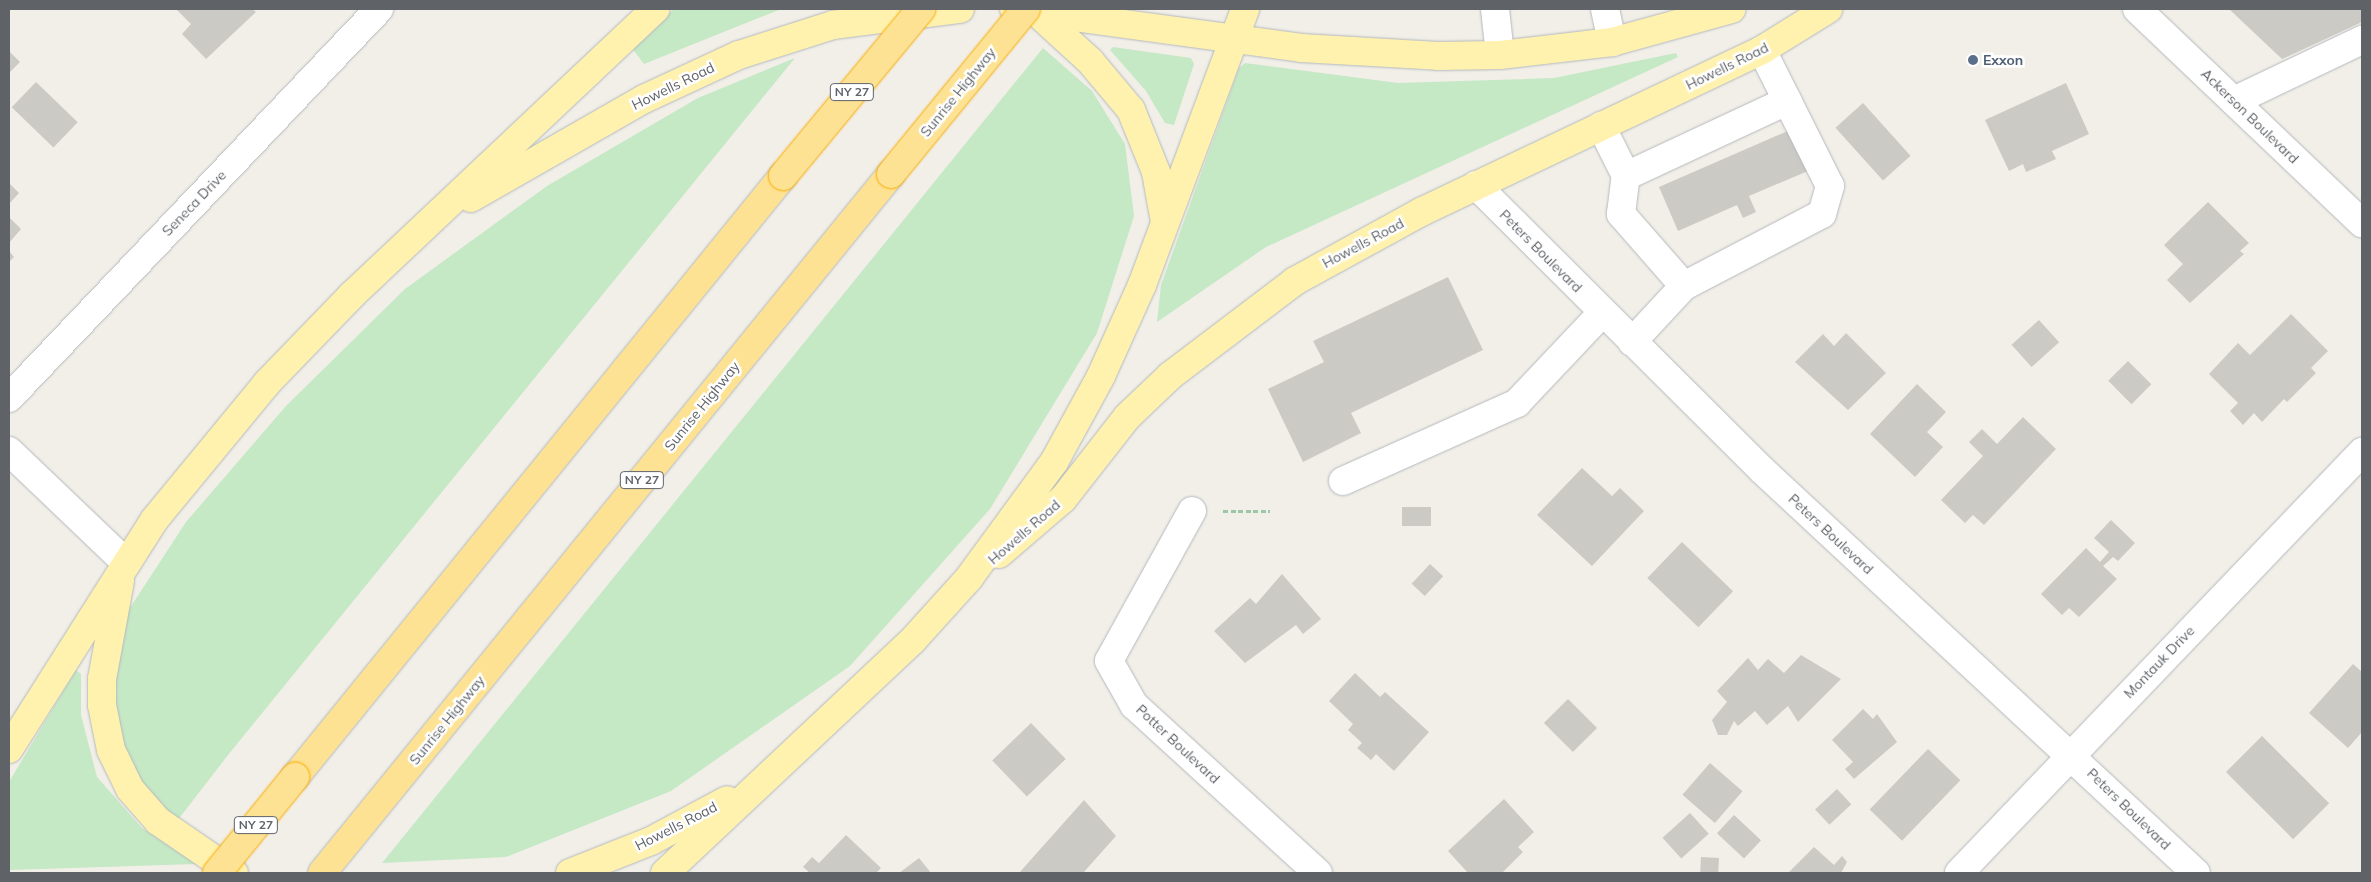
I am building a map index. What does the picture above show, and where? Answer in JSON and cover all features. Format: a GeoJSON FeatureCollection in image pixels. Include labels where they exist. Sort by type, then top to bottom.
{"type":"FeatureCollection","features":[{"type":"Feature","properties":{"kind":"highway","name":"NY 27"},"geometry":{"type":"LineString","coordinates":[[217,873],[921,9]]}},
{"type":"Feature","properties":{"kind":"highway","name":"Sunrise Highway"},"geometry":{"type":"LineString","coordinates":[[322,873],[1024,9]]}},
{"type":"Feature","properties":{"kind":"main road"},"geometry":{"type":"LineString","coordinates":[[9,749],[125,562],[193,470],[267,383],[414,235],[655,9]]}},
{"type":"Feature","properties":{"kind":"main road","name":"Howells Road"},"geometry":{"type":"LineString","coordinates":[[414,235],[585,130],[691,75],[833,25],[960,9]]}},
{"type":"Feature","properties":{"kind":"main road"},"geometry":{"type":"LineString","coordinates":[[1024,9],[1234,40],[1377,55],[1500,55],[1612,42],[1732,9]]}},
{"type":"Feature","properties":{"kind":"main road"},"geometry":{"type":"LineString","coordinates":[[1024,9],[1095,66],[1131,110],[1156,172],[1165,222]]}},
{"type":"Feature","properties":{"kind":"main road"},"geometry":{"type":"LineString","coordinates":[[665,873],[882,672],[969,578],[1054,462],[1078,421],[1122,332],[1245,9]]}},
{"type":"Feature","properties":{"kind":"main road","name":"Howells Road"},"geometry":{"type":"LineString","coordinates":[[969,578],[1047,515],[1127,417],[1201,350],[1327,262],[1476,185],[1762,50],[1828,9]]}},
{"type":"Feature","properties":{"kind":"main road"},"geometry":{"type":"LineString","coordinates":[[125,562],[102,679],[102,705],[111,750],[130,789],[158,821],[234,873]]}},
{"type":"Feature","properties":{"kind":"main road"},"geometry":{"type":"LineString","coordinates":[[9,724],[57,669]]}},
{"type":"Feature","properties":{"kind":"main road","name":"Howells Road"},"geometry":{"type":"LineString","coordinates":[[570,873],[688,824],[778,769]]}},
{"type":"Feature","properties":{"kind":"street","name":"Seneca Drive"},"geometry":{"type":"LineString","coordinates":[[9,398],[379,9]]}},
{"type":"Feature","properties":{"kind":"street"},"geometry":{"type":"LineString","coordinates":[[1495,9],[1500,55]]}},
{"type":"Feature","properties":{"kind":"street"},"geometry":{"type":"LineString","coordinates":[[1606,9],[1612,42]]}},
{"type":"Feature","properties":{"kind":"street","name":"Ackerson Boulevard"},"geometry":{"type":"LineString","coordinates":[[2137,9],[2362,223]]}},
{"type":"Feature","properties":{"kind":"street"},"geometry":{"type":"LineString","coordinates":[[2234,101],[2362,40]]}},
{"type":"Feature","properties":{"kind":"street"},"geometry":{"type":"LineString","coordinates":[[1632,342],[1684,286],[1822,214],[1830,186],[1762,50]]}},
{"type":"Feature","properties":{"kind":"street"},"geometry":{"type":"LineString","coordinates":[[1626,176],[1787,101]]}},
{"type":"Feature","properties":{"kind":"street"},"geometry":{"type":"LineString","coordinates":[[1601,126],[1626,176],[1621,214],[1684,286]]}},
{"type":"Feature","properties":{"kind":"street","name":"Peters Boulevard"},"geometry":{"type":"LineString","coordinates":[[1476,185],[1602,313],[1762,470],[2071,753],[2196,873]]}},
{"type":"Feature","properties":{"kind":"street"},"geometry":{"type":"LineString","coordinates":[[1343,480],[1517,403],[1602,313]]}},
{"type":"Feature","properties":{"kind":"street"},"geometry":{"type":"LineString","coordinates":[[9,451],[125,562]]}},
{"type":"Feature","properties":{"kind":"street","name":"Montauk Drive"},"geometry":{"type":"LineString","coordinates":[[1959,873],[2071,753],[2362,452]]}},
{"type":"Feature","properties":{"kind":"street","name":"Potter Boulevard"},"geometry":{"type":"LineString","coordinates":[[1192,510],[1109,661],[1134,704],[1318,873]]}},
{"type":"Feature","properties":{"kind":"path"},"geometry":{"type":"LineString","coordinates":[[1192,510],[1270,511]]}},
{"type":"Feature","properties":{"kind":"green space"},"geometry":{"type":"Polygon","coordinates":[[[674,9],[781,9],[644,64],[632,48],[674,9]]]}},
{"type":"Feature","properties":{"kind":"green space"},"geometry":{"type":"Polygon","coordinates":[[[1113,47],[1191,58],[1194,64],[1174,125],[1165,123],[1146,91],[1110,50],[1113,47]]]}},
{"type":"Feature","properties":{"kind":"green space"},"geometry":{"type":"Polygon","coordinates":[[[1043,48],[1092,91],[1125,144],[1134,216],[1097,333],[990,509],[850,666],[671,791],[506,857],[382,863],[1043,48]]]}},
{"type":"Feature","properties":{"kind":"green space"},"geometry":{"type":"Polygon","coordinates":[[[1676,53],[1678,57],[1266,247],[1157,322],[1161,285],[1239,68],[1245,63],[1398,83],[1554,78],[1676,53]]]}},
{"type":"Feature","properties":{"kind":"green space"},"geometry":{"type":"Polygon","coordinates":[[[795,58],[228,755],[174,825],[131,773],[113,726],[111,670],[126,614],[186,522],[286,406],[405,289],[547,186],[698,98],[795,58]]]}},
{"type":"Feature","properties":{"kind":"green space"},"geometry":{"type":"Polygon","coordinates":[[[76,670],[81,674],[81,715],[97,777],[142,828],[196,864],[9,870],[9,782],[76,670]]]}},
{"type":"Feature","properties":{"kind":"building"},"geometry":{"type":"Polygon","coordinates":[[[176,9],[252,9],[256,12],[206,59],[182,34],[191,24],[176,9]]]}},
{"type":"Feature","properties":{"kind":"building"},"geometry":{"type":"Polygon","coordinates":[[[2229,9],[2362,9],[2362,22],[2282,59],[2229,9]]]}},
{"type":"Feature","properties":{"kind":"building"},"geometry":{"type":"Polygon","coordinates":[[[9,51],[20,62],[9,73],[9,51]]]}},
{"type":"Feature","properties":{"kind":"building"},"geometry":{"type":"Polygon","coordinates":[[[36,82],[78,122],[53,147],[12,107],[36,82]]]}},
{"type":"Feature","properties":{"kind":"building"},"geometry":{"type":"Polygon","coordinates":[[[2066,83],[2089,134],[2052,151],[2056,159],[2026,172],[2023,164],[2009,171],[1985,120],[2066,83]]]}},
{"type":"Feature","properties":{"kind":"building"},"geometry":{"type":"Polygon","coordinates":[[[1863,103],[1911,156],[1883,181],[1836,128],[1863,103]]]}},
{"type":"Feature","properties":{"kind":"building"},"geometry":{"type":"Polygon","coordinates":[[[1790,130],[1808,171],[1749,196],[1756,212],[1743,218],[1737,205],[1678,231],[1659,187],[1790,130]]]}},
{"type":"Feature","properties":{"kind":"building"},"geometry":{"type":"Polygon","coordinates":[[[9,183],[19,193],[9,204],[9,183]]]}},
{"type":"Feature","properties":{"kind":"building"},"geometry":{"type":"Polygon","coordinates":[[[2208,202],[2249,243],[2240,251],[2244,254],[2190,303],[2167,280],[2183,264],[2164,245],[2208,202]]]}},
{"type":"Feature","properties":{"kind":"building"},"geometry":{"type":"Polygon","coordinates":[[[9,217],[21,229],[9,243],[9,217]]]}},
{"type":"Feature","properties":{"kind":"building"},"geometry":{"type":"Polygon","coordinates":[[[9,251],[14,257],[9,262],[9,251]]]}},
{"type":"Feature","properties":{"kind":"building"},"geometry":{"type":"Polygon","coordinates":[[[1448,277],[1483,350],[1351,413],[1361,433],[1303,462],[1268,389],[1324,362],[1313,341],[1448,277]]]}},
{"type":"Feature","properties":{"kind":"building"},"geometry":{"type":"Polygon","coordinates":[[[2291,314],[2328,351],[2311,368],[2316,373],[2287,402],[2284,399],[2262,422],[2254,413],[2243,425],[2230,411],[2238,403],[2209,374],[2238,343],[2250,355],[2291,314]]]}},
{"type":"Feature","properties":{"kind":"building"},"geometry":{"type":"Polygon","coordinates":[[[2039,320],[2059,342],[2032,367],[2012,345],[2039,320]]]}},
{"type":"Feature","properties":{"kind":"building"},"geometry":{"type":"Polygon","coordinates":[[[1846,333],[1886,373],[1848,410],[1795,362],[1823,334],[1834,346],[1846,333]]]}},
{"type":"Feature","properties":{"kind":"building"},"geometry":{"type":"Polygon","coordinates":[[[2128,361],[2151,384],[2132,404],[2108,381],[2128,361]]]}},
{"type":"Feature","properties":{"kind":"building"},"geometry":{"type":"Polygon","coordinates":[[[1917,384],[1946,412],[1927,432],[1943,447],[1915,477],[1870,434],[1917,384]]]}},
{"type":"Feature","properties":{"kind":"building"},"geometry":{"type":"Polygon","coordinates":[[[2023,417],[2056,449],[1984,525],[1973,515],[1965,523],[1941,500],[1983,456],[1969,442],[1982,429],[1997,444],[2023,417]]]}},
{"type":"Feature","properties":{"kind":"building"},"geometry":{"type":"Polygon","coordinates":[[[1582,468],[1612,496],[1620,488],[1644,511],[1592,566],[1537,515],[1582,468]]]}},
{"type":"Feature","properties":{"kind":"building"},"geometry":{"type":"Polygon","coordinates":[[[1402,507],[1431,507],[1431,526],[1402,526],[1402,507]]]}},
{"type":"Feature","properties":{"kind":"building"},"geometry":{"type":"Polygon","coordinates":[[[2111,520],[2135,543],[2118,561],[2113,557],[2103,566],[2117,579],[2079,617],[2069,608],[2062,615],[2041,594],[2086,548],[2100,562],[2109,552],[2094,538],[2111,520]]]}},
{"type":"Feature","properties":{"kind":"building"},"geometry":{"type":"Polygon","coordinates":[[[1682,542],[1733,591],[1698,627],[1647,578],[1682,542]]]}},
{"type":"Feature","properties":{"kind":"building"},"geometry":{"type":"Polygon","coordinates":[[[1430,564],[1443,576],[1425,596],[1412,584],[1430,564]]]}},
{"type":"Feature","properties":{"kind":"building"},"geometry":{"type":"Polygon","coordinates":[[[1282,574],[1321,619],[1303,634],[1296,625],[1245,663],[1214,631],[1250,598],[1256,604],[1282,574]]]}},
{"type":"Feature","properties":{"kind":"building"},"geometry":{"type":"Polygon","coordinates":[[[1801,655],[1841,679],[1798,722],[1788,706],[1767,725],[1755,711],[1738,726],[1734,721],[1727,735],[1718,735],[1712,720],[1727,702],[1717,691],[1748,658],[1758,670],[1768,659],[1784,673],[1801,655]]]}},
{"type":"Feature","properties":{"kind":"building"},"geometry":{"type":"Polygon","coordinates":[[[2353,664],[2362,672],[2362,732],[2348,748],[2309,713],[2353,664]]]}},
{"type":"Feature","properties":{"kind":"building"},"geometry":{"type":"Polygon","coordinates":[[[1355,673],[1380,697],[1385,692],[1429,732],[1394,771],[1376,754],[1371,760],[1357,748],[1362,743],[1348,730],[1353,724],[1329,701],[1355,673]]]}},
{"type":"Feature","properties":{"kind":"building"},"geometry":{"type":"Polygon","coordinates":[[[1568,699],[1597,728],[1573,752],[1544,723],[1568,699]]]}},
{"type":"Feature","properties":{"kind":"building"},"geometry":{"type":"Polygon","coordinates":[[[1863,709],[1873,719],[1877,714],[1897,742],[1854,779],[1845,769],[1853,762],[1832,740],[1863,709]]]}},
{"type":"Feature","properties":{"kind":"building"},"geometry":{"type":"Polygon","coordinates":[[[1031,723],[1066,759],[1027,796],[992,761],[1031,723]]]}},
{"type":"Feature","properties":{"kind":"building"},"geometry":{"type":"Polygon","coordinates":[[[2262,736],[2329,803],[2293,839],[2226,772],[2262,736]]]}},
{"type":"Feature","properties":{"kind":"building"},"geometry":{"type":"Polygon","coordinates":[[[1928,749],[1960,780],[1902,841],[1870,809],[1928,749]]]}},
{"type":"Feature","properties":{"kind":"building"},"geometry":{"type":"Polygon","coordinates":[[[1710,763],[1742,791],[1715,823],[1682,795],[1710,763]]]}},
{"type":"Feature","properties":{"kind":"building"},"geometry":{"type":"Polygon","coordinates":[[[1837,789],[1851,804],[1829,825],[1815,809],[1837,789]]]}},
{"type":"Feature","properties":{"kind":"building"},"geometry":{"type":"Polygon","coordinates":[[[1504,799],[1534,832],[1518,847],[1523,852],[1502,873],[1468,873],[1448,851],[1504,799]]]}},
{"type":"Feature","properties":{"kind":"building"},"geometry":{"type":"Polygon","coordinates":[[[1084,800],[1116,836],[1083,873],[1019,873],[1084,800]]]}},
{"type":"Feature","properties":{"kind":"building"},"geometry":{"type":"Polygon","coordinates":[[[1690,813],[1709,834],[1681,859],[1663,838],[1690,813]]]}},
{"type":"Feature","properties":{"kind":"building"},"geometry":{"type":"Polygon","coordinates":[[[1734,815],[1761,840],[1744,859],[1717,833],[1734,815]]]}},
{"type":"Feature","properties":{"kind":"building"},"geometry":{"type":"Polygon","coordinates":[[[846,835],[881,868],[876,873],[810,873],[803,867],[812,857],[819,863],[846,835]]]}},
{"type":"Feature","properties":{"kind":"building"},"geometry":{"type":"Polygon","coordinates":[[[1814,847],[1834,865],[1842,856],[1847,862],[1841,873],[1788,873],[1814,847]]]}},
{"type":"Feature","properties":{"kind":"building"},"geometry":{"type":"Polygon","coordinates":[[[1701,857],[1719,858],[1718,873],[1700,873],[1701,857]]]}},
{"type":"Feature","properties":{"kind":"building"},"geometry":{"type":"Polygon","coordinates":[[[919,858],[931,873],[899,873],[919,858]]]}},
{"type":"Feature","properties":{"kind":"place","name":"Exxon"},"geometry":{"type":"Point","coordinates":[1973,60]}}]}
